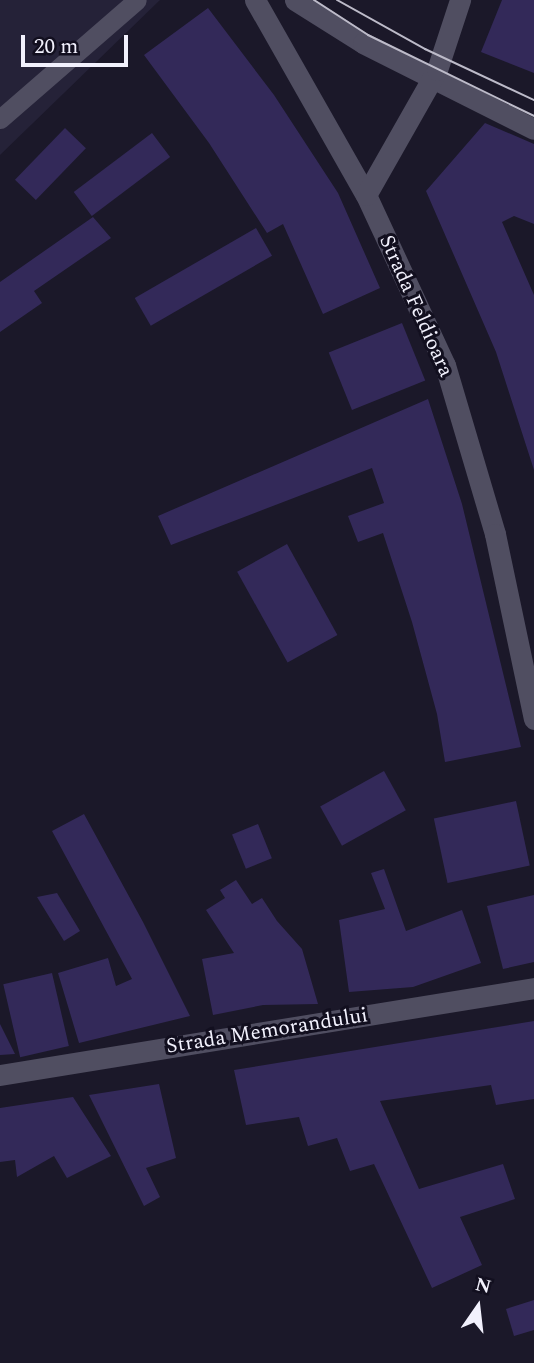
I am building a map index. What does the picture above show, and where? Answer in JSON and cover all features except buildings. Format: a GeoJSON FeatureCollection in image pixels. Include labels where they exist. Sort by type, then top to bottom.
{"type":"FeatureCollection","features":[{"type":"Feature","properties":{"kind":"street","name":"Strada Feldioara"},"geometry":{"type":"LineString","coordinates":[[256,0],[366,195],[445,365],[495,534],[534,719]]}},
{"type":"Feature","properties":{"kind":"street"},"geometry":{"type":"LineString","coordinates":[[295,0],[363,43],[534,129]]}},
{"type":"Feature","properties":{"kind":"street"},"geometry":{"type":"LineString","coordinates":[[366,195],[432,79],[460,0]]}},
{"type":"Feature","properties":{"kind":"street","name":"Strada Memorandului"},"geometry":{"type":"LineString","coordinates":[[0,1074],[534,988]]}},
{"type":"Feature","properties":{"kind":"lane"},"geometry":{"type":"LineString","coordinates":[[0,119],[130,3]]}},
{"type":"Feature","properties":{"kind":"shaded area"},"geometry":{"type":"Polygon","coordinates":[[[0,0],[160,0],[0,155],[0,0]]]}},
{"type":"Feature","properties":{"kind":"tram line"},"geometry":{"type":"LineString","coordinates":[[314,0],[368,35],[534,116]]}},
{"type":"Feature","properties":{"kind":"tram line"},"geometry":{"type":"LineString","coordinates":[[337,0],[425,49],[534,100]]}}]}
